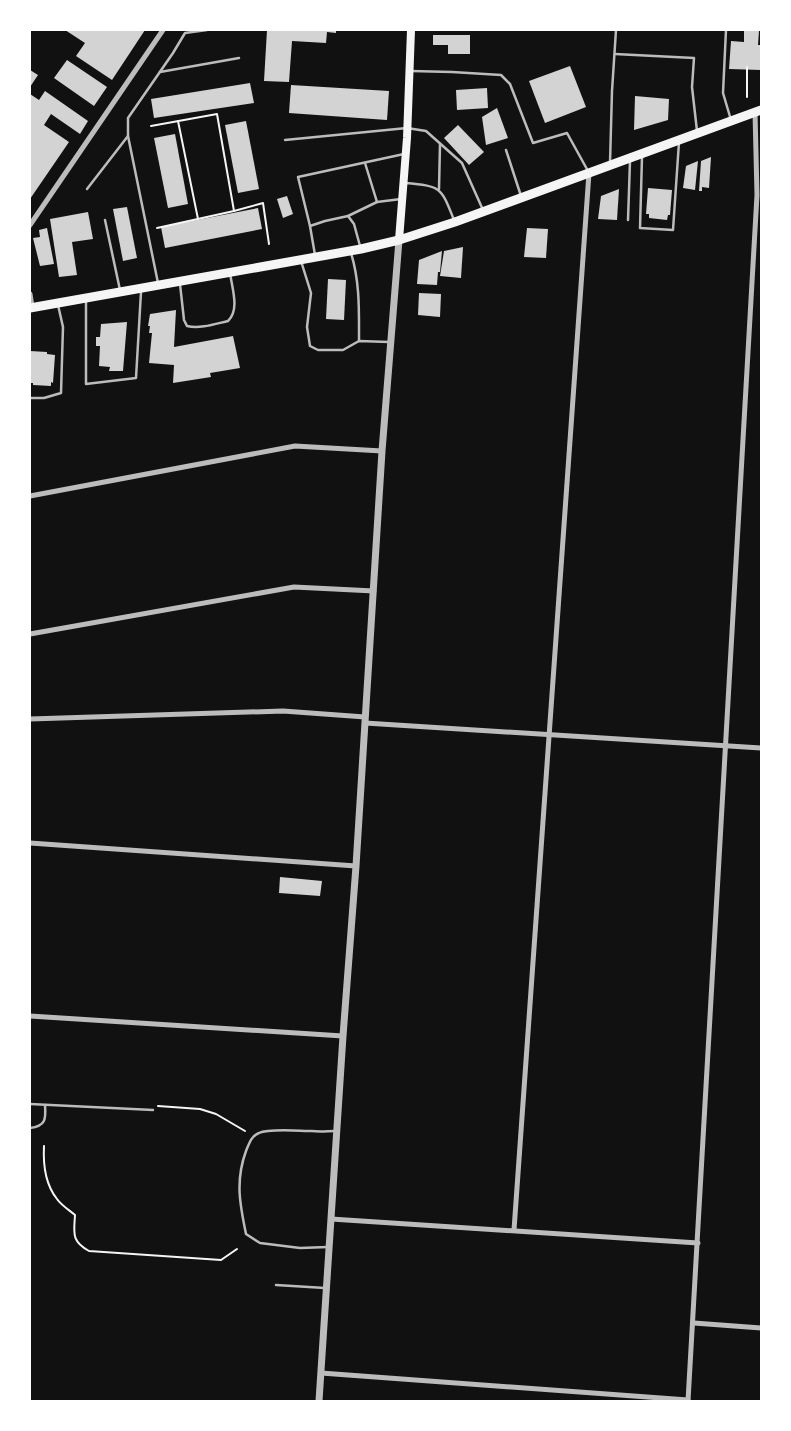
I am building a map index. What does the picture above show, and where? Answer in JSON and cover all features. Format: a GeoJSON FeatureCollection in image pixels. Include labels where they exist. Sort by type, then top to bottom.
{"type":"FeatureCollection","features":[{"type":"Feature","properties":{"kind":"main road"},"geometry":{"type":"LineString","coordinates":[[399,240],[406,154],[411,30]]}},
{"type":"Feature","properties":{"kind":"main road"},"geometry":{"type":"LineString","coordinates":[[31,307],[361,249],[399,240],[455,222],[758,111]]}},
{"type":"Feature","properties":{"kind":"street"},"geometry":{"type":"LineString","coordinates":[[30,225],[163,30]]}},
{"type":"Feature","properties":{"kind":"street"},"geometry":{"type":"LineString","coordinates":[[758,111],[761,122]]}},
{"type":"Feature","properties":{"kind":"street"},"geometry":{"type":"LineString","coordinates":[[321,1373],[688,1400],[694,1323],[724,746],[757,195],[758,111]]}},
{"type":"Feature","properties":{"kind":"street"},"geometry":{"type":"LineString","coordinates":[[514,1230],[589,172]]}},
{"type":"Feature","properties":{"kind":"street"},"geometry":{"type":"LineString","coordinates":[[319,1401],[356,866],[382,451],[399,240]]}},
{"type":"Feature","properties":{"kind":"street"},"geometry":{"type":"LineString","coordinates":[[30,294],[31,307]]}},
{"type":"Feature","properties":{"kind":"street"},"geometry":{"type":"LineString","coordinates":[[30,496],[295,446],[382,451]]}},
{"type":"Feature","properties":{"kind":"street"},"geometry":{"type":"LineString","coordinates":[[30,634],[294,587],[374,591]]}},
{"type":"Feature","properties":{"kind":"street"},"geometry":{"type":"LineString","coordinates":[[30,719],[284,711],[365,720],[761,748]]}},
{"type":"Feature","properties":{"kind":"street"},"geometry":{"type":"LineString","coordinates":[[30,844],[356,866]]}},
{"type":"Feature","properties":{"kind":"street"},"geometry":{"type":"LineString","coordinates":[[30,1016],[343,1036]]}},
{"type":"Feature","properties":{"kind":"street"},"geometry":{"type":"LineString","coordinates":[[332,1219],[698,1243]]}},
{"type":"Feature","properties":{"kind":"street"},"geometry":{"type":"LineString","coordinates":[[694,1323],[761,1328]]}},
{"type":"Feature","properties":{"kind":"lane"},"geometry":{"type":"LineString","coordinates":[[158,285],[128,136],[128,118],[185,33],[207,30]]}},
{"type":"Feature","properties":{"kind":"lane"},"geometry":{"type":"LineString","coordinates":[[610,165],[616,30]]}},
{"type":"Feature","properties":{"kind":"lane"},"geometry":{"type":"LineString","coordinates":[[726,30],[723,93],[732,121]]}},
{"type":"Feature","properties":{"kind":"lane"},"geometry":{"type":"LineString","coordinates":[[614,54],[694,58],[692,87],[697,133]]}},
{"type":"Feature","properties":{"kind":"lane"},"geometry":{"type":"LineString","coordinates":[[160,72],[239,58]]}},
{"type":"Feature","properties":{"kind":"lane"},"geometry":{"type":"LineString","coordinates":[[410,71],[502,75],[510,84],[533,143],[567,133],[589,172]]}},
{"type":"Feature","properties":{"kind":"lane"},"geometry":{"type":"LineString","coordinates":[[285,140],[407,128],[426,131],[462,164],[484,211]]}},
{"type":"Feature","properties":{"kind":"lane"},"geometry":{"type":"LineString","coordinates":[[87,189],[128,136]]}},
{"type":"Feature","properties":{"kind":"lane"},"geometry":{"type":"LineString","coordinates":[[642,153],[640,228],[673,230],[679,140]]}},
{"type":"Feature","properties":{"kind":"lane"},"geometry":{"type":"LineString","coordinates":[[438,190],[440,144]]}},
{"type":"Feature","properties":{"kind":"lane"},"geometry":{"type":"LineString","coordinates":[[506,150],[522,197]]}},
{"type":"Feature","properties":{"kind":"lane"},"geometry":{"type":"LineString","coordinates":[[315,257],[310,226],[298,177],[406,154]]}},
{"type":"Feature","properties":{"kind":"lane"},"geometry":{"type":"LineString","coordinates":[[628,220],[630,158]]}},
{"type":"Feature","properties":{"kind":"lane"},"geometry":{"type":"LineString","coordinates":[[365,163],[376,202]]}},
{"type":"Feature","properties":{"kind":"lane"},"geometry":{"type":"LineString","coordinates":[[403,183],[425,185],[438,190],[445,196],[455,222]]}},
{"type":"Feature","properties":{"kind":"lane"},"geometry":{"type":"LineString","coordinates":[[310,226],[348,216],[376,202],[402,199]]}},
{"type":"Feature","properties":{"kind":"lane"},"geometry":{"type":"LineString","coordinates":[[348,216],[354,224],[361,249]]}},
{"type":"Feature","properties":{"kind":"lane"},"geometry":{"type":"LineString","coordinates":[[105,220],[120,291]]}},
{"type":"Feature","properties":{"kind":"lane"},"geometry":{"type":"LineString","coordinates":[[350,250],[356,270],[359,302],[359,341]]}},
{"type":"Feature","properties":{"kind":"lane"},"geometry":{"type":"LineString","coordinates":[[301,259],[311,293],[307,327],[310,346],[318,350],[343,350],[359,341],[390,342]]}},
{"type":"Feature","properties":{"kind":"lane"},"geometry":{"type":"LineString","coordinates":[[180,281],[185,323],[187,326],[192,327],[203,326],[228,321],[231,318],[235,306],[230,272]]}},
{"type":"Feature","properties":{"kind":"lane"},"geometry":{"type":"LineString","coordinates":[[86,298],[86,384],[136,378],[141,288]]}},
{"type":"Feature","properties":{"kind":"lane"},"geometry":{"type":"LineString","coordinates":[[30,398],[44,398],[62,393],[63,327],[58,302]]}},
{"type":"Feature","properties":{"kind":"lane"},"geometry":{"type":"LineString","coordinates":[[30,1104],[153,1110]]}},
{"type":"Feature","properties":{"kind":"lane"},"geometry":{"type":"LineString","coordinates":[[30,1128],[43,1124],[46,1117],[45,1105]]}},
{"type":"Feature","properties":{"kind":"lane"},"geometry":{"type":"LineString","coordinates":[[330,1247],[300,1248],[260,1243],[246,1234],[239,1202],[239,1177],[250,1140],[259,1133],[270,1130],[314,1132],[337,1130]]}},
{"type":"Feature","properties":{"kind":"lane"},"geometry":{"type":"LineString","coordinates":[[276,1286],[327,1288]]}},
{"type":"Feature","properties":{"kind":"path"},"geometry":{"type":"LineString","coordinates":[[747,97],[748,67]]}},
{"type":"Feature","properties":{"kind":"path"},"geometry":{"type":"LineString","coordinates":[[151,126],[217,114],[234,211]]}},
{"type":"Feature","properties":{"kind":"path"},"geometry":{"type":"LineString","coordinates":[[178,122],[198,219]]}},
{"type":"Feature","properties":{"kind":"path"},"geometry":{"type":"LineString","coordinates":[[157,228],[262,203],[269,244]]}},
{"type":"Feature","properties":{"kind":"path"},"geometry":{"type":"LineString","coordinates":[[153,1110],[157,1106],[200,1109],[216,1114],[245,1132]]}},
{"type":"Feature","properties":{"kind":"path"},"geometry":{"type":"LineString","coordinates":[[44,1146],[46,1174],[51,1190],[57,1200],[75,1214],[74,1236],[80,1246],[89,1252],[221,1260],[237,1249]]}},
{"type":"Feature","properties":{"kind":"building"},"geometry":{"type":"Polygon","coordinates":[[[65,30],[145,30],[112,80],[76,56],[85,43],[65,30]]]}},
{"type":"Feature","properties":{"kind":"building"},"geometry":{"type":"Polygon","coordinates":[[[267,30],[336,30],[336,33],[327,32],[326,43],[292,41],[289,82],[264,81],[267,30]]]}},
{"type":"Feature","properties":{"kind":"building"},"geometry":{"type":"Polygon","coordinates":[[[744,30],[759,31],[758,45],[761,45],[761,70],[729,69],[731,41],[744,42],[744,30]]]}},
{"type":"Feature","properties":{"kind":"building"},"geometry":{"type":"Polygon","coordinates":[[[433,35],[470,35],[470,54],[448,54],[448,45],[433,45],[433,35]]]}},
{"type":"Feature","properties":{"kind":"building"},"geometry":{"type":"Polygon","coordinates":[[[67,60],[107,87],[94,106],[54,78],[67,60]]]}},
{"type":"Feature","properties":{"kind":"building"},"geometry":{"type":"Polygon","coordinates":[[[570,66],[586,107],[545,123],[529,81],[570,66]]]}},
{"type":"Feature","properties":{"kind":"building"},"geometry":{"type":"Polygon","coordinates":[[[30,70],[38,75],[30,87],[30,70]]]}},
{"type":"Feature","properties":{"kind":"building"},"geometry":{"type":"Polygon","coordinates":[[[250,83],[254,103],[154,118],[151,99],[250,83]]]}},
{"type":"Feature","properties":{"kind":"building"},"geometry":{"type":"Polygon","coordinates":[[[291,85],[389,91],[387,120],[289,113],[291,85]]]}},
{"type":"Feature","properties":{"kind":"building"},"geometry":{"type":"Polygon","coordinates":[[[487,88],[488,108],[457,110],[456,90],[487,88]]]}},
{"type":"Feature","properties":{"kind":"building"},"geometry":{"type":"Polygon","coordinates":[[[45,91],[88,121],[80,134],[51,114],[44,125],[69,142],[30,199],[30,94],[39,100],[45,91]]]}},
{"type":"Feature","properties":{"kind":"building"},"geometry":{"type":"Polygon","coordinates":[[[635,96],[669,99],[668,120],[634,130],[635,96]]]}},
{"type":"Feature","properties":{"kind":"building"},"geometry":{"type":"Polygon","coordinates":[[[497,108],[508,138],[486,145],[482,117],[497,108]]]}},
{"type":"Feature","properties":{"kind":"building"},"geometry":{"type":"Polygon","coordinates":[[[246,121],[259,189],[238,193],[225,125],[246,121]]]}},
{"type":"Feature","properties":{"kind":"building"},"geometry":{"type":"Polygon","coordinates":[[[458,125],[484,152],[469,165],[444,138],[458,125]]]}},
{"type":"Feature","properties":{"kind":"building"},"geometry":{"type":"Polygon","coordinates":[[[175,134],[188,204],[168,208],[154,138],[175,134]]]}},
{"type":"Feature","properties":{"kind":"building"},"geometry":{"type":"Polygon","coordinates":[[[711,157],[709,188],[702,187],[702,191],[699,191],[701,161],[711,157]]]}},
{"type":"Feature","properties":{"kind":"building"},"geometry":{"type":"Polygon","coordinates":[[[698,161],[695,190],[683,188],[686,166],[698,161]]]}},
{"type":"Feature","properties":{"kind":"building"},"geometry":{"type":"Polygon","coordinates":[[[648,188],[672,190],[670,215],[668,215],[667,220],[649,218],[649,214],[646,214],[648,188]]]}},
{"type":"Feature","properties":{"kind":"building"},"geometry":{"type":"Polygon","coordinates":[[[619,189],[617,220],[598,219],[601,196],[619,189]]]}},
{"type":"Feature","properties":{"kind":"building"},"geometry":{"type":"Polygon","coordinates":[[[287,196],[293,214],[283,218],[277,199],[287,196]]]}},
{"type":"Feature","properties":{"kind":"building"},"geometry":{"type":"Polygon","coordinates":[[[127,207],[137,258],[123,261],[113,209],[127,207]]]}},
{"type":"Feature","properties":{"kind":"building"},"geometry":{"type":"Polygon","coordinates":[[[258,208],[262,229],[165,248],[161,227],[258,208]]]}},
{"type":"Feature","properties":{"kind":"building"},"geometry":{"type":"Polygon","coordinates":[[[88,212],[93,239],[72,242],[77,275],[59,277],[50,219],[88,212]]]}},
{"type":"Feature","properties":{"kind":"building"},"geometry":{"type":"Polygon","coordinates":[[[47,228],[54,264],[40,266],[33,238],[40,237],[39,230],[47,228]]]}},
{"type":"Feature","properties":{"kind":"building"},"geometry":{"type":"Polygon","coordinates":[[[527,228],[548,229],[546,258],[524,257],[527,228]]]}},
{"type":"Feature","properties":{"kind":"building"},"geometry":{"type":"Polygon","coordinates":[[[463,247],[461,278],[440,276],[444,251],[463,247]]]}},
{"type":"Feature","properties":{"kind":"building"},"geometry":{"type":"Polygon","coordinates":[[[442,251],[437,285],[417,284],[419,260],[442,251]]]}},
{"type":"Feature","properties":{"kind":"building"},"geometry":{"type":"Polygon","coordinates":[[[328,279],[346,280],[344,320],[326,319],[328,279]]]}},
{"type":"Feature","properties":{"kind":"building"},"geometry":{"type":"Polygon","coordinates":[[[419,293],[441,294],[440,317],[418,315],[419,293]]]}},
{"type":"Feature","properties":{"kind":"building"},"geometry":{"type":"Polygon","coordinates":[[[176,310],[174,347],[233,336],[240,368],[210,373],[211,377],[173,383],[174,365],[149,363],[152,333],[149,333],[150,326],[148,326],[150,314],[176,310]]]}},
{"type":"Feature","properties":{"kind":"building"},"geometry":{"type":"Polygon","coordinates":[[[127,322],[123,371],[109,371],[110,367],[99,366],[100,346],[96,346],[96,337],[100,337],[101,324],[127,322]]]}},
{"type":"Feature","properties":{"kind":"building"},"geometry":{"type":"Polygon","coordinates":[[[30,351],[47,352],[47,354],[55,355],[53,383],[51,382],[51,386],[33,385],[33,383],[30,383],[30,351]]]}},
{"type":"Feature","properties":{"kind":"building"},"geometry":{"type":"Polygon","coordinates":[[[280,877],[322,881],[320,896],[279,893],[280,877]]]}}]}
